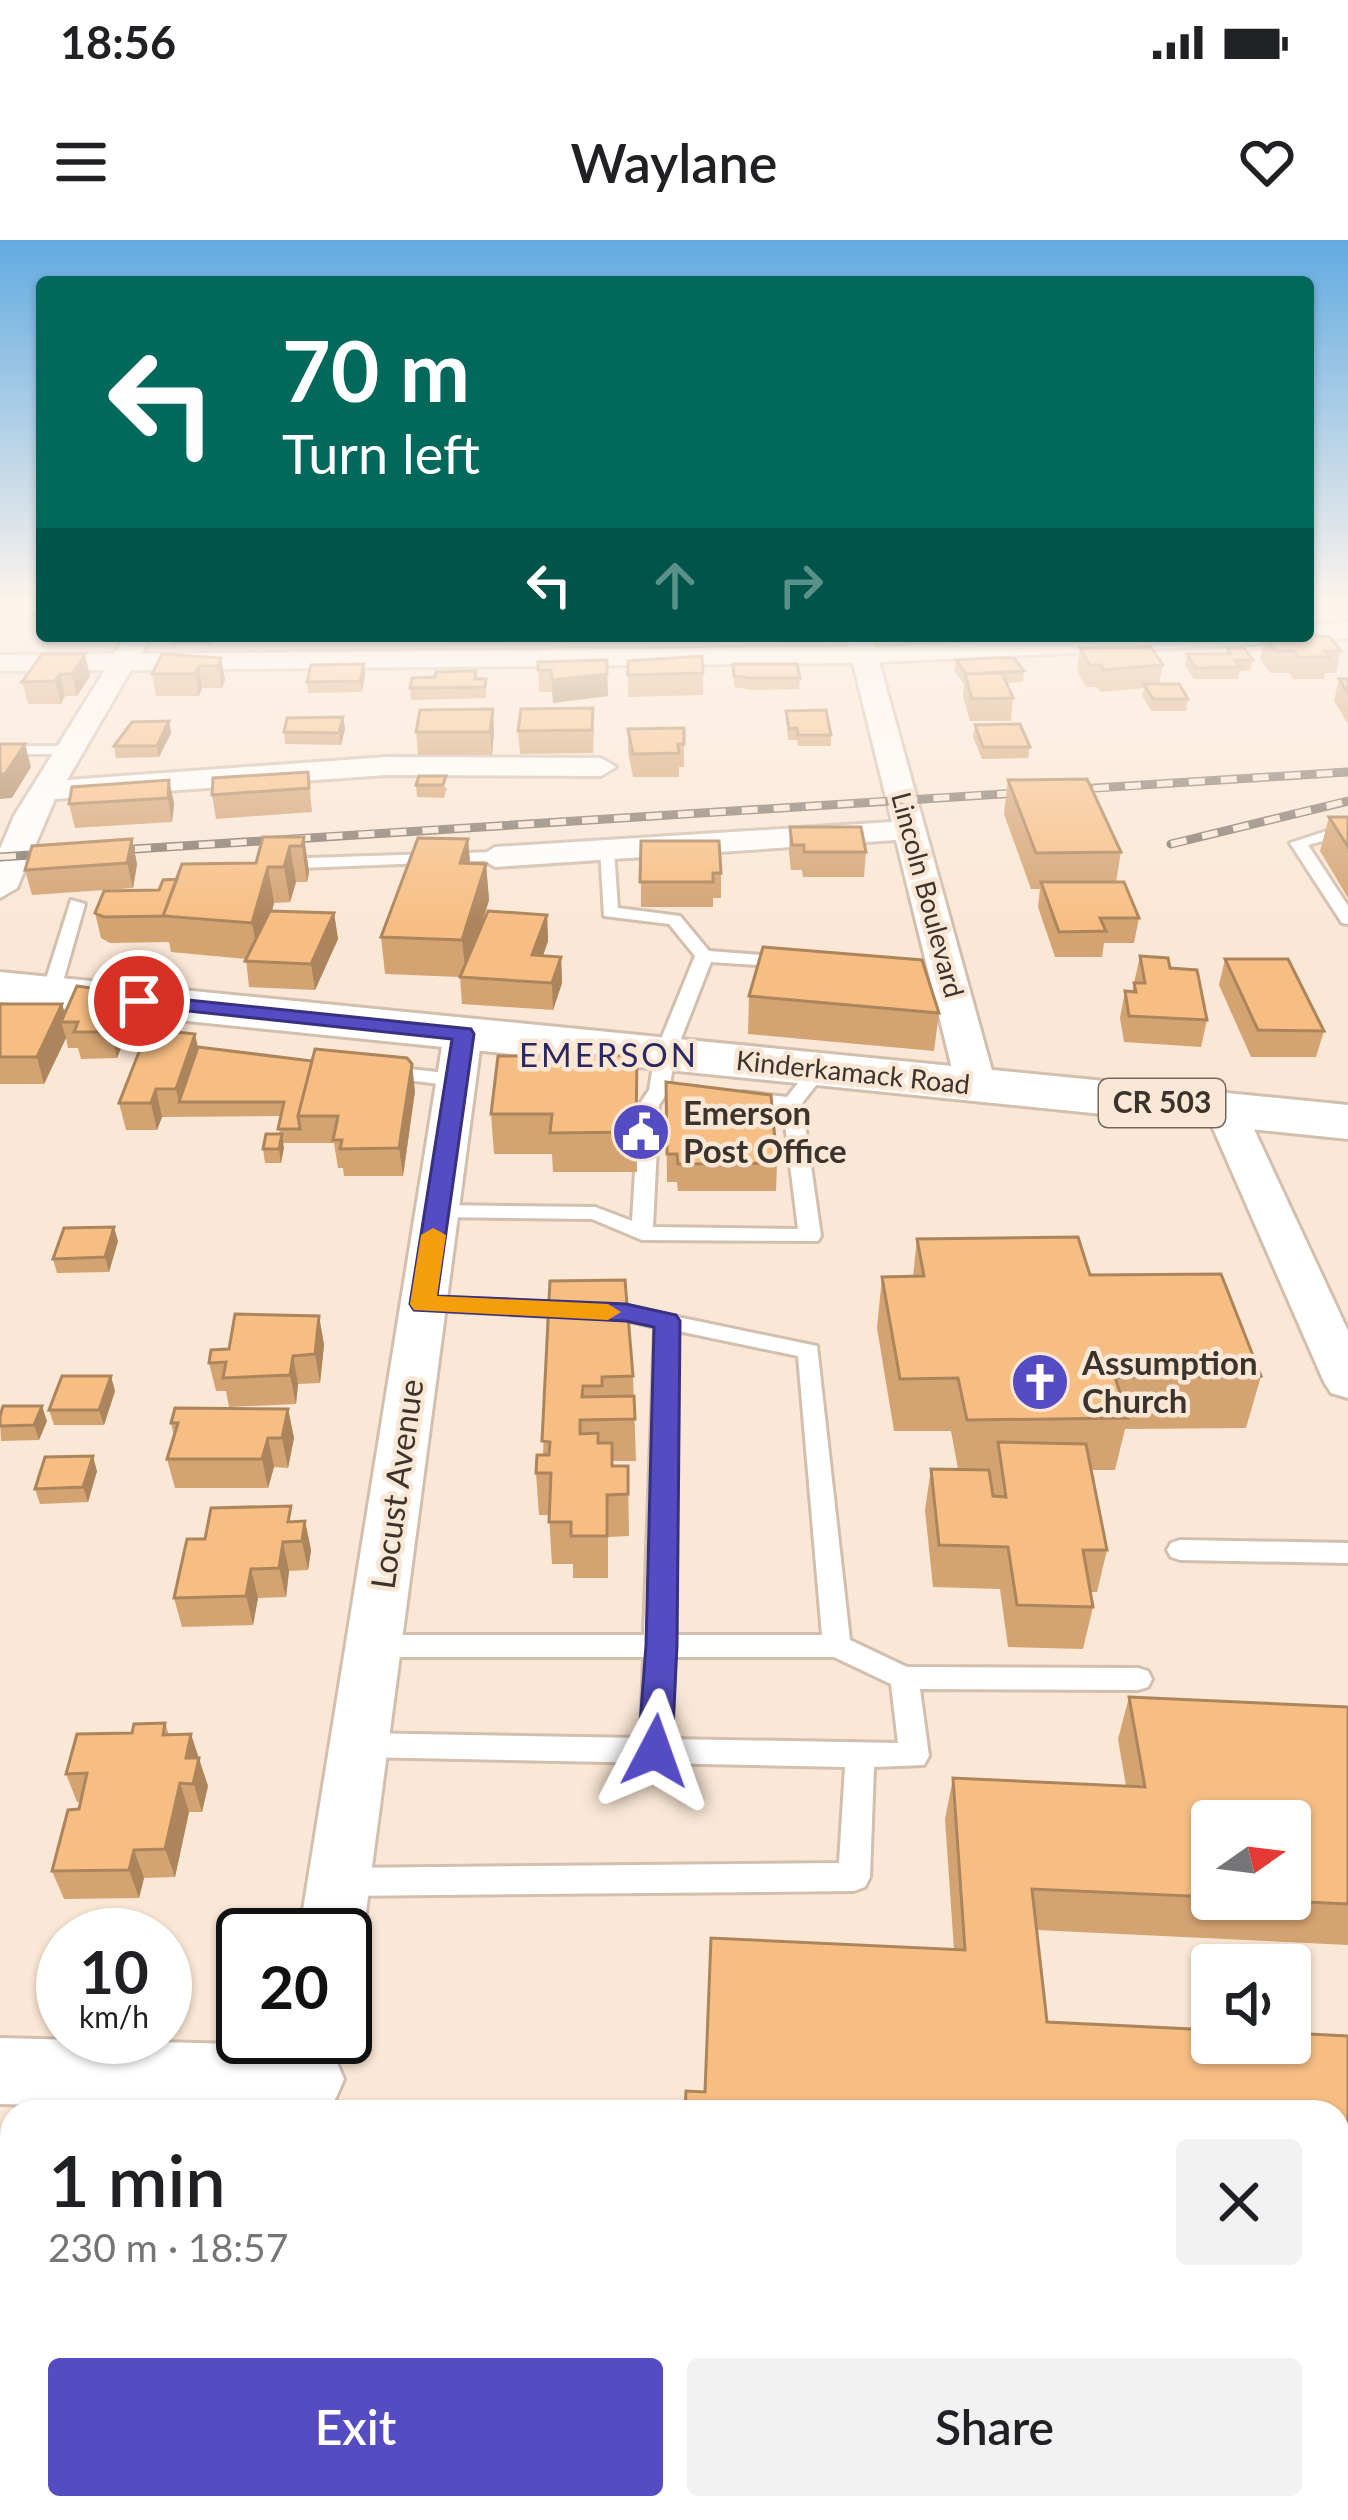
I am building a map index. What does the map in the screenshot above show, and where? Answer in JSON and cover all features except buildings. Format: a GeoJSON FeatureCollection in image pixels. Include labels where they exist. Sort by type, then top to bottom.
{"type":"FeatureCollection","features":[{"type":"Feature","properties":{"kind":"main road","name":"Kinderkamack Road"},"geometry":{"type":"LineString","coordinates":[[0,987],[460,1057],[806,1086],[976,1085],[1348,1122]]}},
{"type":"Feature","properties":{"kind":"street"},"geometry":{"type":"LineString","coordinates":[[0,888],[25,808],[92,711]]}},
{"type":"Feature","properties":{"kind":"street","name":"Lincoln Boulevard"},"geometry":{"type":"LineString","coordinates":[[879,711],[910,830],[937,972],[976,1085]]}},
{"type":"Feature","properties":{"kind":"street"},"geometry":{"type":"LineString","coordinates":[[25,808],[386,766],[601,767]]}},
{"type":"Feature","properties":{"kind":"street"},"geometry":{"type":"LineString","coordinates":[[495,857],[910,830]]}},
{"type":"Feature","properties":{"kind":"street","name":"Locust Avenue"},"geometry":{"type":"LineString","coordinates":[[335,1908],[460,1057]]}},
{"type":"Feature","properties":{"kind":"street"},"geometry":{"type":"LineString","coordinates":[[1225,1110],[1348,1382]]}},
{"type":"Feature","properties":{"kind":"street"},"geometry":{"type":"LineString","coordinates":[[0,2071],[311,2076]]}},
{"type":"Feature","properties":{"kind":"lane"},"geometry":{"type":"LineString","coordinates":[[0,750],[69,750]]}},
{"type":"Feature","properties":{"kind":"lane"},"geometry":{"type":"LineString","coordinates":[[1348,829],[1298,842],[1348,920]]}},
{"type":"Feature","properties":{"kind":"lane"},"geometry":{"type":"LineString","coordinates":[[606,850],[610,912],[674,920],[704,956],[806,963]]}},
{"type":"Feature","properties":{"kind":"lane"},"geometry":{"type":"LineString","coordinates":[[248,865],[495,857]]}},
{"type":"Feature","properties":{"kind":"lane"},"geometry":{"type":"LineString","coordinates":[[51,992],[77,904]]}},
{"type":"Feature","properties":{"kind":"lane"},"geometry":{"type":"LineString","coordinates":[[643,1233],[649,1106],[704,956]]}},
{"type":"Feature","properties":{"kind":"lane"},"geometry":{"type":"LineString","coordinates":[[367,1070],[460,1057]]}},
{"type":"Feature","properties":{"kind":"lane"},"geometry":{"type":"LineString","coordinates":[[437,1211],[595,1213],[643,1233],[810,1236],[806,1086]]}},
{"type":"Feature","properties":{"kind":"lane"},"geometry":{"type":"LineString","coordinates":[[423,1304],[626,1313],[809,1351],[837,1646]]}},
{"type":"Feature","properties":{"kind":"lane"},"geometry":{"type":"LineString","coordinates":[[655,1751],[662,1645],[667,1321]]}},
{"type":"Feature","properties":{"kind":"lane"},"geometry":{"type":"LineString","coordinates":[[1180,1550],[1348,1552]]}},
{"type":"Feature","properties":{"kind":"lane"},"geometry":{"type":"LineString","coordinates":[[374,1646],[837,1646],[904,1678],[1138,1679]]}},
{"type":"Feature","properties":{"kind":"lane"},"geometry":{"type":"LineString","coordinates":[[359,1744],[914,1756],[904,1678]]}},
{"type":"Feature","properties":{"kind":"lane"},"geometry":{"type":"LineString","coordinates":[[339,1882],[854,1877],[860,1755]]}},
{"type":"Feature","properties":{"kind":"railway"},"geometry":{"type":"LineString","coordinates":[[103,851],[1348,772]]}},
{"type":"Feature","properties":{"kind":"railway"},"geometry":{"type":"LineString","coordinates":[[1171,844],[1348,801]]}},
{"type":"Feature","properties":{"kind":"railway"},"geometry":{"type":"LineString","coordinates":[[0,857],[61,853]]}},
{"type":"Feature","properties":{"kind":"slow traffic"},"geometry":{"type":"LineString","coordinates":[[433,1235],[423,1304],[608,1312]]}},
{"type":"Feature","properties":{"kind":"place","name":"Emerson Post Office"},"geometry":{"type":"Point","coordinates":[641,1132]}},
{"type":"Feature","properties":{"kind":"place","name":"Assumption Church"},"geometry":{"type":"Point","coordinates":[1040,1382]}},
{"type":"Feature","properties":{"kind":"district","name":"EMERSON"},"geometry":{"type":"Point","coordinates":[609,1055]}},
{"type":"Feature","properties":{"kind":"route"},"geometry":{"type":"LineString","coordinates":[[139,1001],[463,1034],[423,1304],[626,1313],[667,1321],[662,1645],[655,1751]]}}]}
